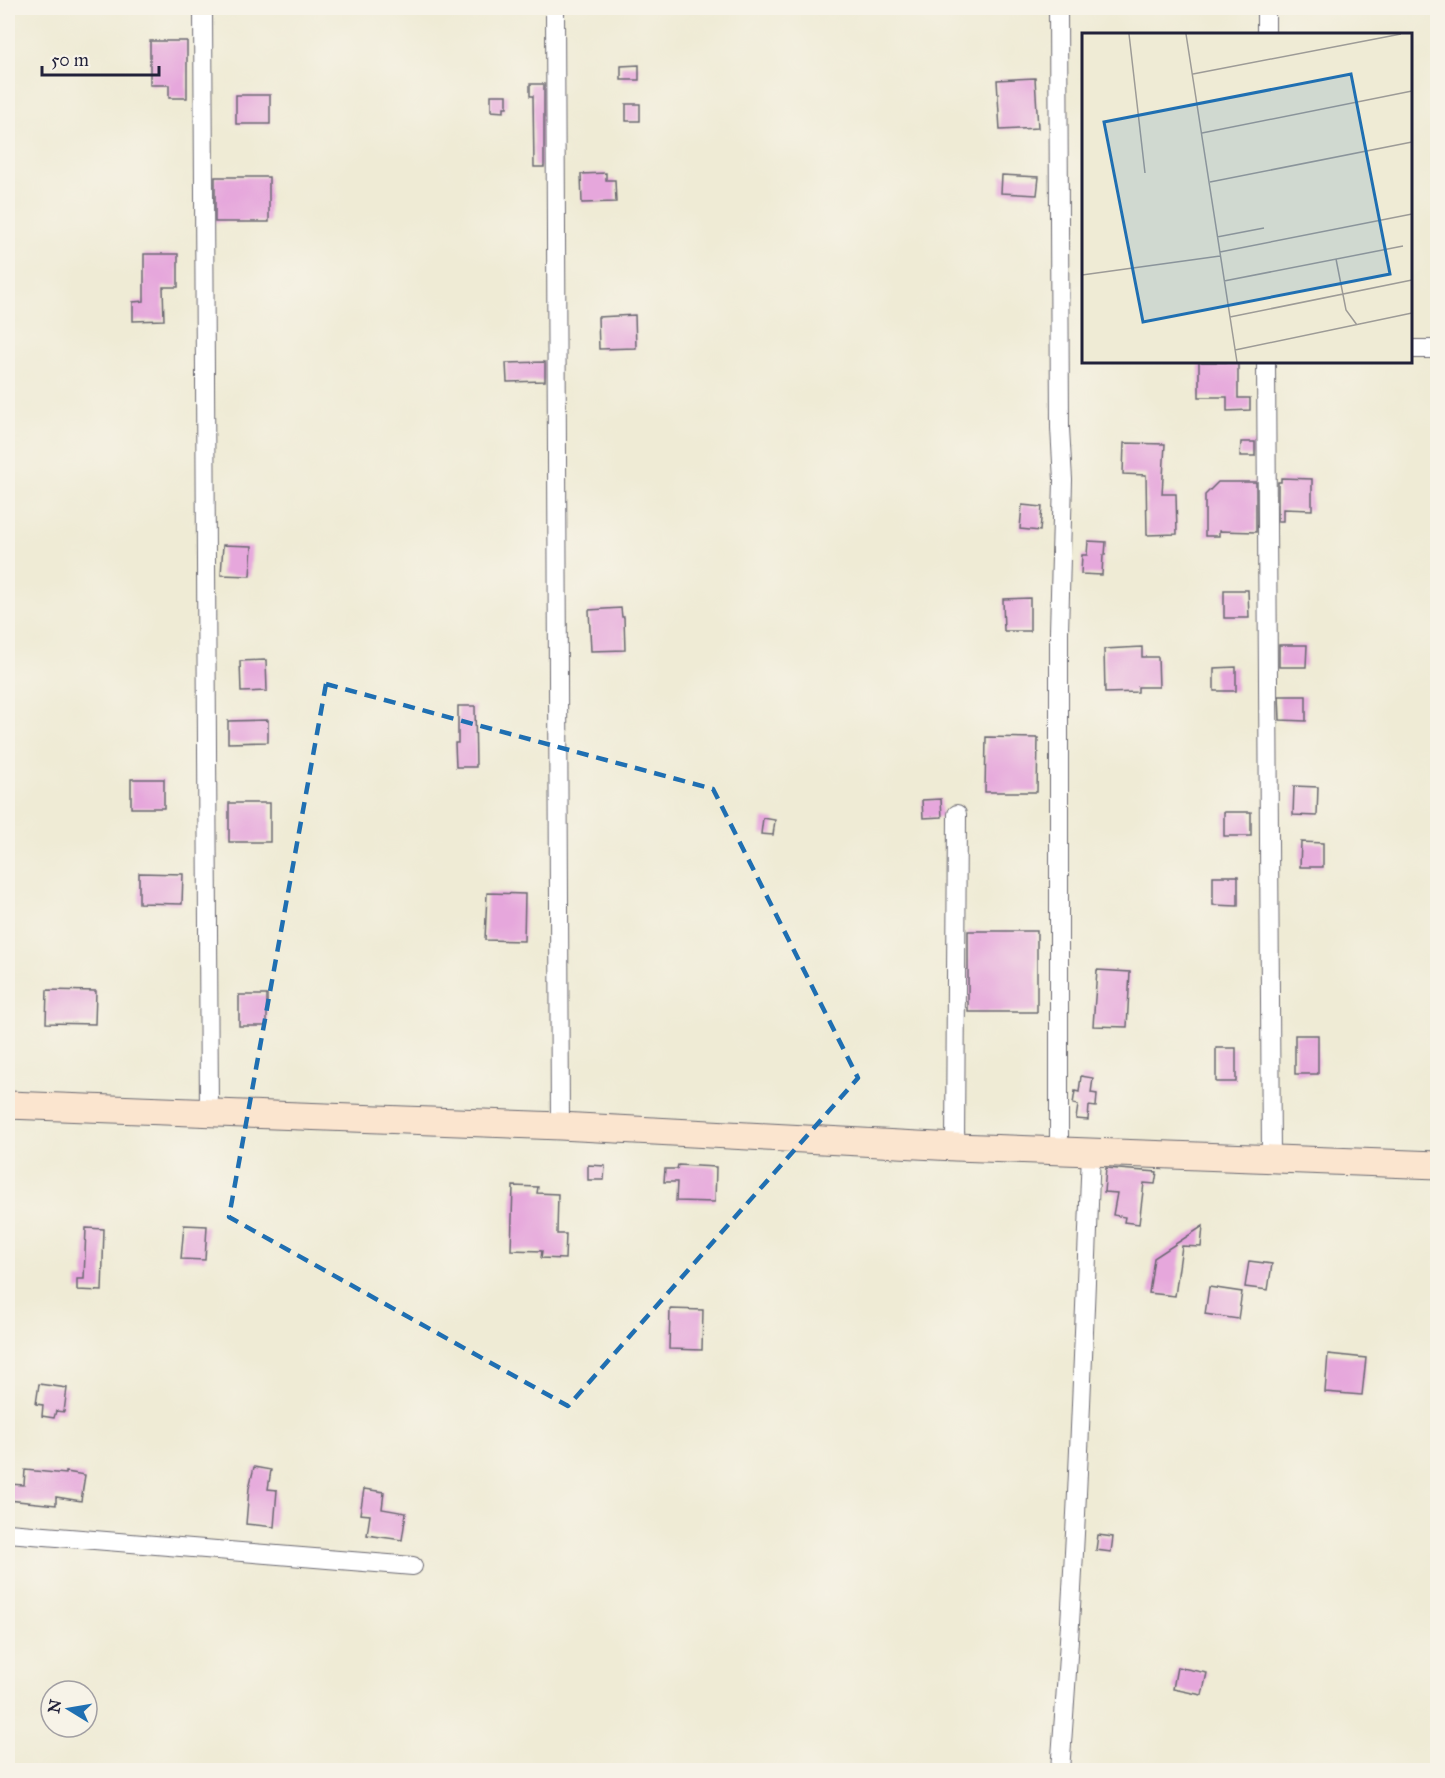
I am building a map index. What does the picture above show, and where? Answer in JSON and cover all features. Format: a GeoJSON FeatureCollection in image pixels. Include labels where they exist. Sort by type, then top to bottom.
{"type":"FeatureCollection","features":[{"type":"Feature","properties":{"kind":"street"},"geometry":{"type":"LineString","coordinates":[[203,8],[209,1114]]}},
{"type":"Feature","properties":{"kind":"street"},"geometry":{"type":"LineString","coordinates":[[555,8],[560,1126]]}},
{"type":"Feature","properties":{"kind":"street"},"geometry":{"type":"LineString","coordinates":[[1058,8],[1060,416],[1063,480],[1059,632],[1059,1151]]}},
{"type":"Feature","properties":{"kind":"street"},"geometry":{"type":"LineString","coordinates":[[1266,8],[1266,33]]}},
{"type":"Feature","properties":{"kind":"street"},"geometry":{"type":"LineString","coordinates":[[1412,350],[1437,349]]}},
{"type":"Feature","properties":{"kind":"street"},"geometry":{"type":"LineString","coordinates":[[1266,363],[1271,1159]]}},
{"type":"Feature","properties":{"kind":"street"},"geometry":{"type":"LineString","coordinates":[[955,1147],[957,814]]}},
{"type":"Feature","properties":{"kind":"street"},"geometry":{"type":"LineString","coordinates":[[8,1106],[560,1126],[955,1147],[1437,1165]]}},
{"type":"Feature","properties":{"kind":"street"},"geometry":{"type":"LineString","coordinates":[[1060,1770],[1075,1545],[1090,1152]]}},
{"type":"Feature","properties":{"kind":"street"},"geometry":{"type":"LineString","coordinates":[[8,1533],[413,1566]]}},
{"type":"Feature","properties":{"kind":"highlighted area"},"geometry":{"type":"Polygon","coordinates":[[[326,684],[713,789],[858,1078],[568,1406],[229,1217],[326,684]]]}},
{"type":"Feature","properties":{"kind":"building"},"geometry":{"type":"Polygon","coordinates":[[[150,41],[187,41],[187,98],[169,98],[169,85],[150,85],[150,41]]]}},
{"type":"Feature","properties":{"kind":"building"},"geometry":{"type":"Polygon","coordinates":[[[639,65],[639,80],[621,80],[621,66],[639,65]]]}},
{"type":"Feature","properties":{"kind":"building"},"geometry":{"type":"Polygon","coordinates":[[[1035,78],[1038,128],[1000,130],[997,80],[1035,78]]]}},
{"type":"Feature","properties":{"kind":"building"},"geometry":{"type":"Polygon","coordinates":[[[530,84],[544,84],[544,167],[534,167],[533,96],[530,96],[530,84]]]}},
{"type":"Feature","properties":{"kind":"building"},"geometry":{"type":"Polygon","coordinates":[[[236,95],[270,95],[270,124],[236,124],[236,95]]]}},
{"type":"Feature","properties":{"kind":"building"},"geometry":{"type":"Polygon","coordinates":[[[491,95],[507,95],[507,107],[504,107],[504,112],[491,111],[491,95]]]}},
{"type":"Feature","properties":{"kind":"building"},"geometry":{"type":"Polygon","coordinates":[[[626,104],[640,104],[640,121],[626,121],[626,104]]]}},
{"type":"Feature","properties":{"kind":"building"},"geometry":{"type":"Polygon","coordinates":[[[606,173],[606,180],[615,180],[616,202],[582,203],[581,174],[606,173]]]}},
{"type":"Feature","properties":{"kind":"building"},"geometry":{"type":"Polygon","coordinates":[[[1002,175],[1039,177],[1037,195],[1001,193],[1002,175]]]}},
{"type":"Feature","properties":{"kind":"building"},"geometry":{"type":"Polygon","coordinates":[[[215,177],[269,177],[269,222],[215,222],[215,177]]]}},
{"type":"Feature","properties":{"kind":"building"},"geometry":{"type":"Polygon","coordinates":[[[144,254],[178,254],[178,287],[163,287],[164,320],[133,321],[133,302],[144,301],[144,254]]]}},
{"type":"Feature","properties":{"kind":"building"},"geometry":{"type":"Polygon","coordinates":[[[635,315],[636,348],[599,349],[598,317],[635,315]]]}},
{"type":"Feature","properties":{"kind":"building"},"geometry":{"type":"Polygon","coordinates":[[[545,362],[545,381],[507,382],[506,363],[545,362]]]}},
{"type":"Feature","properties":{"kind":"building"},"geometry":{"type":"Polygon","coordinates":[[[1199,363],[1238,363],[1238,398],[1250,398],[1250,410],[1227,411],[1227,397],[1199,397],[1199,363]]]}},
{"type":"Feature","properties":{"kind":"building"},"geometry":{"type":"Polygon","coordinates":[[[1241,442],[1255,442],[1255,456],[1240,456],[1241,442]]]}},
{"type":"Feature","properties":{"kind":"building"},"geometry":{"type":"Polygon","coordinates":[[[1124,443],[1165,444],[1162,494],[1176,494],[1177,534],[1147,535],[1146,475],[1123,474],[1124,443]]]}},
{"type":"Feature","properties":{"kind":"building"},"geometry":{"type":"Polygon","coordinates":[[[1281,478],[1312,479],[1312,510],[1283,509],[1283,521],[1278,521],[1278,482],[1281,482],[1281,478]]]}},
{"type":"Feature","properties":{"kind":"building"},"geometry":{"type":"Polygon","coordinates":[[[1218,482],[1256,482],[1256,532],[1219,531],[1219,536],[1205,536],[1205,495],[1218,482]]]}},
{"type":"Feature","properties":{"kind":"building"},"geometry":{"type":"Polygon","coordinates":[[[1022,505],[1042,507],[1040,531],[1020,529],[1022,505]]]}},
{"type":"Feature","properties":{"kind":"building"},"geometry":{"type":"Polygon","coordinates":[[[1088,541],[1106,542],[1102,575],[1081,574],[1082,555],[1087,555],[1088,541]]]}},
{"type":"Feature","properties":{"kind":"building"},"geometry":{"type":"Polygon","coordinates":[[[223,545],[252,546],[250,576],[221,575],[223,545]]]}},
{"type":"Feature","properties":{"kind":"building"},"geometry":{"type":"Polygon","coordinates":[[[1224,590],[1248,590],[1249,618],[1224,618],[1224,590]]]}},
{"type":"Feature","properties":{"kind":"building"},"geometry":{"type":"Polygon","coordinates":[[[1030,598],[1030,631],[1004,631],[1003,599],[1030,598]]]}},
{"type":"Feature","properties":{"kind":"building"},"geometry":{"type":"Polygon","coordinates":[[[621,608],[622,617],[624,617],[625,650],[591,651],[589,610],[621,608]]]}},
{"type":"Feature","properties":{"kind":"building"},"geometry":{"type":"Polygon","coordinates":[[[1279,645],[1307,645],[1306,667],[1279,667],[1279,645]]]}},
{"type":"Feature","properties":{"kind":"building"},"geometry":{"type":"Polygon","coordinates":[[[1142,647],[1142,657],[1158,657],[1159,687],[1138,687],[1138,692],[1105,693],[1104,649],[1142,647]]]}},
{"type":"Feature","properties":{"kind":"building"},"geometry":{"type":"Polygon","coordinates":[[[266,660],[267,691],[241,692],[240,661],[266,660]]]}},
{"type":"Feature","properties":{"kind":"building"},"geometry":{"type":"Polygon","coordinates":[[[1236,667],[1236,691],[1214,691],[1214,668],[1236,667]]]}},
{"type":"Feature","properties":{"kind":"building"},"geometry":{"type":"Polygon","coordinates":[[[1279,696],[1306,696],[1306,721],[1280,720],[1279,696]]]}},
{"type":"Feature","properties":{"kind":"building"},"geometry":{"type":"Polygon","coordinates":[[[458,706],[475,706],[476,767],[456,767],[458,706]]]}},
{"type":"Feature","properties":{"kind":"building"},"geometry":{"type":"Polygon","coordinates":[[[268,720],[268,742],[228,743],[228,721],[268,720]]]}},
{"type":"Feature","properties":{"kind":"building"},"geometry":{"type":"Polygon","coordinates":[[[986,737],[1038,738],[1037,792],[985,792],[986,737]]]}},
{"type":"Feature","properties":{"kind":"building"},"geometry":{"type":"Polygon","coordinates":[[[131,779],[164,779],[164,808],[131,808],[131,779]]]}},
{"type":"Feature","properties":{"kind":"building"},"geometry":{"type":"Polygon","coordinates":[[[1294,786],[1318,787],[1317,816],[1293,815],[1294,786]]]}},
{"type":"Feature","properties":{"kind":"building"},"geometry":{"type":"Polygon","coordinates":[[[941,799],[942,817],[923,818],[922,800],[941,799]]]}},
{"type":"Feature","properties":{"kind":"building"},"geometry":{"type":"Polygon","coordinates":[[[229,803],[270,803],[270,842],[229,842],[229,803]]]}},
{"type":"Feature","properties":{"kind":"building"},"geometry":{"type":"Polygon","coordinates":[[[1224,812],[1251,812],[1251,836],[1224,836],[1224,812]]]}},
{"type":"Feature","properties":{"kind":"building"},"geometry":{"type":"Polygon","coordinates":[[[763,818],[775,820],[773,835],[761,834],[763,818]]]}},
{"type":"Feature","properties":{"kind":"building"},"geometry":{"type":"Polygon","coordinates":[[[1301,842],[1323,843],[1323,867],[1300,867],[1301,842]]]}},
{"type":"Feature","properties":{"kind":"building"},"geometry":{"type":"Polygon","coordinates":[[[139,873],[183,874],[182,904],[139,903],[139,873]]]}},
{"type":"Feature","properties":{"kind":"building"},"geometry":{"type":"Polygon","coordinates":[[[1213,876],[1238,876],[1238,906],[1213,905],[1213,876]]]}},
{"type":"Feature","properties":{"kind":"building"},"geometry":{"type":"Polygon","coordinates":[[[487,893],[525,894],[524,941],[485,940],[487,893]]]}},
{"type":"Feature","properties":{"kind":"building"},"geometry":{"type":"Polygon","coordinates":[[[968,931],[1037,931],[1037,1012],[968,1012],[968,931]]]}},
{"type":"Feature","properties":{"kind":"building"},"geometry":{"type":"Polygon","coordinates":[[[1097,970],[1130,972],[1127,1027],[1093,1026],[1097,970]]]}},
{"type":"Feature","properties":{"kind":"building"},"geometry":{"type":"Polygon","coordinates":[[[47,990],[96,991],[95,1024],[46,1023],[47,990]]]}},
{"type":"Feature","properties":{"kind":"building"},"geometry":{"type":"Polygon","coordinates":[[[239,995],[267,995],[267,1026],[239,1026],[239,995]]]}},
{"type":"Feature","properties":{"kind":"building"},"geometry":{"type":"Polygon","coordinates":[[[1295,1035],[1318,1035],[1318,1074],[1295,1074],[1295,1035]]]}},
{"type":"Feature","properties":{"kind":"building"},"geometry":{"type":"Polygon","coordinates":[[[1216,1048],[1236,1048],[1236,1082],[1216,1082],[1216,1048]]]}},
{"type":"Feature","properties":{"kind":"building"},"geometry":{"type":"Polygon","coordinates":[[[1081,1076],[1093,1078],[1091,1093],[1097,1094],[1096,1107],[1089,1106],[1088,1120],[1076,1119],[1078,1105],[1073,1104],[1075,1091],[1079,1092],[1081,1076]]]}},
{"type":"Feature","properties":{"kind":"building"},"geometry":{"type":"Polygon","coordinates":[[[588,1165],[605,1166],[604,1180],[588,1180],[588,1165]]]}},
{"type":"Feature","properties":{"kind":"building"},"geometry":{"type":"Polygon","coordinates":[[[678,1165],[716,1167],[715,1202],[676,1201],[677,1182],[664,1182],[665,1169],[677,1169],[678,1165]]]}},
{"type":"Feature","properties":{"kind":"building"},"geometry":{"type":"Polygon","coordinates":[[[1106,1168],[1157,1172],[1155,1184],[1144,1183],[1139,1224],[1124,1222],[1125,1217],[1113,1215],[1117,1193],[1104,1192],[1106,1168]]]}},
{"type":"Feature","properties":{"kind":"building"},"geometry":{"type":"Polygon","coordinates":[[[513,1186],[538,1187],[537,1193],[558,1194],[557,1234],[566,1234],[565,1259],[541,1258],[542,1251],[511,1250],[513,1186]]]}},
{"type":"Feature","properties":{"kind":"building"},"geometry":{"type":"Polygon","coordinates":[[[184,1225],[207,1226],[205,1260],[181,1259],[184,1225]]]}},
{"type":"Feature","properties":{"kind":"building"},"geometry":{"type":"Polygon","coordinates":[[[1203,1226],[1201,1247],[1182,1246],[1175,1296],[1149,1293],[1154,1258],[1203,1226]]]}},
{"type":"Feature","properties":{"kind":"building"},"geometry":{"type":"Polygon","coordinates":[[[86,1228],[104,1229],[102,1291],[77,1290],[77,1279],[84,1279],[86,1228]]]}},
{"type":"Feature","properties":{"kind":"building"},"geometry":{"type":"Polygon","coordinates":[[[1249,1261],[1272,1264],[1268,1290],[1245,1287],[1249,1261]]]}},
{"type":"Feature","properties":{"kind":"building"},"geometry":{"type":"Polygon","coordinates":[[[1209,1287],[1242,1292],[1238,1319],[1205,1314],[1209,1287]]]}},
{"type":"Feature","properties":{"kind":"building"},"geometry":{"type":"Polygon","coordinates":[[[670,1309],[703,1310],[702,1350],[669,1349],[670,1309]]]}},
{"type":"Feature","properties":{"kind":"building"},"geometry":{"type":"Polygon","coordinates":[[[1328,1354],[1366,1358],[1362,1395],[1325,1392],[1328,1354]]]}},
{"type":"Feature","properties":{"kind":"building"},"geometry":{"type":"Polygon","coordinates":[[[39,1384],[67,1388],[64,1412],[56,1411],[54,1418],[42,1416],[43,1405],[36,1404],[39,1384]]]}},
{"type":"Feature","properties":{"kind":"building"},"geometry":{"type":"Polygon","coordinates":[[[254,1467],[271,1470],[268,1489],[277,1490],[274,1527],[246,1524],[249,1488],[254,1467]]]}},
{"type":"Feature","properties":{"kind":"building"},"geometry":{"type":"Polygon","coordinates":[[[25,1470],[85,1475],[81,1501],[56,1497],[56,1505],[8,1500],[8,1484],[24,1485],[25,1470]]]}},
{"type":"Feature","properties":{"kind":"building"},"geometry":{"type":"Polygon","coordinates":[[[364,1489],[384,1492],[382,1509],[406,1513],[402,1540],[367,1535],[370,1515],[360,1514],[364,1489]]]}},
{"type":"Feature","properties":{"kind":"building"},"geometry":{"type":"Polygon","coordinates":[[[1098,1535],[1113,1537],[1111,1552],[1096,1550],[1098,1535]]]}},
{"type":"Feature","properties":{"kind":"building"},"geometry":{"type":"Polygon","coordinates":[[[1177,1667],[1207,1673],[1202,1695],[1173,1689],[1177,1667]]]}}]}
